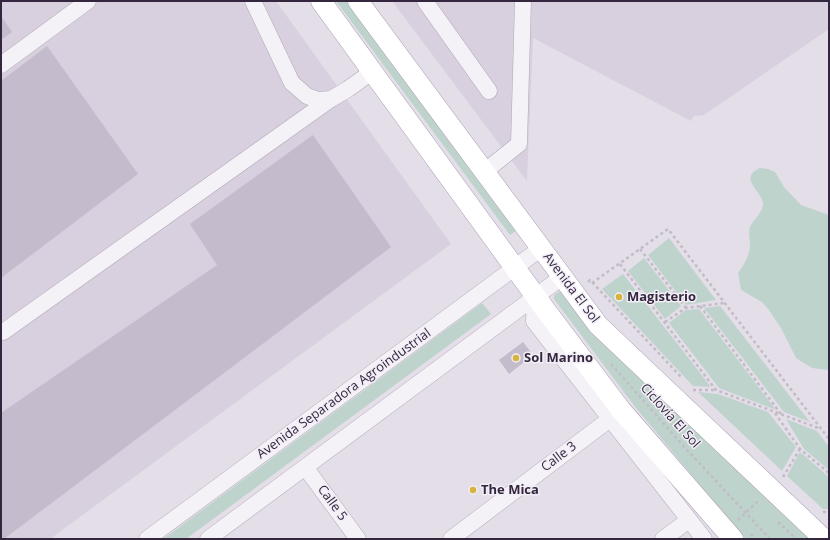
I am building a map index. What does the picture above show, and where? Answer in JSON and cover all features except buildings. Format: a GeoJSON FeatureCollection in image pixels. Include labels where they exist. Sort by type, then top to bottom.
{"type":"FeatureCollection","features":[{"type":"Feature","properties":{"kind":"main road"},"geometry":{"type":"LineString","coordinates":[[321,1],[535,297],[621,410],[733,539]]}},
{"type":"Feature","properties":{"kind":"main road","name":"Avenida El Sol"},"geometry":{"type":"LineString","coordinates":[[358,1],[540,249],[598,325],[615,342],[778,478],[824,539]]}},
{"type":"Feature","properties":{"kind":"street"},"geometry":{"type":"LineString","coordinates":[[1,65],[88,1]]}},
{"type":"Feature","properties":{"kind":"street"},"geometry":{"type":"LineString","coordinates":[[253,1],[292,83],[307,96],[318,100],[331,99]]}},
{"type":"Feature","properties":{"kind":"street"},"geometry":{"type":"LineString","coordinates":[[425,1],[489,91]]}},
{"type":"Feature","properties":{"kind":"street"},"geometry":{"type":"LineString","coordinates":[[484,172],[519,144],[522,1]]}},
{"type":"Feature","properties":{"kind":"street"},"geometry":{"type":"LineString","coordinates":[[3,332],[331,99],[373,71]]}},
{"type":"Feature","properties":{"kind":"street","name":"Avenida Separadora Agroindustrial"},"geometry":{"type":"LineString","coordinates":[[147,539],[540,249]]}},
{"type":"Feature","properties":{"kind":"street"},"geometry":{"type":"LineString","coordinates":[[208,539],[535,297],[568,285]]}},
{"type":"Feature","properties":{"kind":"street"},"geometry":{"type":"LineString","coordinates":[[535,297],[534,321],[704,539]]}},
{"type":"Feature","properties":{"kind":"street","name":"Calle 3"},"geometry":{"type":"LineString","coordinates":[[451,539],[610,419]]}},
{"type":"Feature","properties":{"kind":"street","name":"Calle 5"},"geometry":{"type":"LineString","coordinates":[[305,467],[358,539]]}},
{"type":"Feature","properties":{"kind":"street"},"geometry":{"type":"LineString","coordinates":[[663,539],[690,520]]}},
{"type":"Feature","properties":{"kind":"path"},"geometry":{"type":"LineString","coordinates":[[592,283],[668,230],[829,439]]}},
{"type":"Feature","properties":{"kind":"path"},"geometry":{"type":"LineString","coordinates":[[640,249],[686,308]]}},
{"type":"Feature","properties":{"kind":"path"},"geometry":{"type":"LineString","coordinates":[[620,264],[716,390]]}},
{"type":"Feature","properties":{"kind":"path"},"geometry":{"type":"LineString","coordinates":[[568,285],[590,280],[682,378]]}},
{"type":"Feature","properties":{"kind":"path"},"geometry":{"type":"LineString","coordinates":[[665,322],[686,308],[724,303]]}},
{"type":"Feature","properties":{"kind":"path"},"geometry":{"type":"LineString","coordinates":[[700,306],[781,414]]}},
{"type":"Feature","properties":{"kind":"path","name":"Ciclovía El Sol"},"geometry":{"type":"LineString","coordinates":[[608,360],[688,451],[770,539]]}},
{"type":"Feature","properties":{"kind":"path"},"geometry":{"type":"LineString","coordinates":[[688,384],[698,394]]}},
{"type":"Feature","properties":{"kind":"path"},"geometry":{"type":"LineString","coordinates":[[693,390],[716,390],[821,429]]}},
{"type":"Feature","properties":{"kind":"path"},"geometry":{"type":"LineString","coordinates":[[774,412],[800,448],[829,473]]}},
{"type":"Feature","properties":{"kind":"path"},"geometry":{"type":"LineString","coordinates":[[789,481],[778,478],[800,448]]}},
{"type":"Feature","properties":{"kind":"path"},"geometry":{"type":"LineString","coordinates":[[818,508],[826,516]]}},
{"type":"Feature","properties":{"kind":"path"},"geometry":{"type":"LineString","coordinates":[[823,512],[829,512]]}},
{"type":"Feature","properties":{"kind":"shaded area"},"geometry":{"type":"Polygon","coordinates":[[[1,1],[276,1],[451,244],[50,539],[1,539],[1,1]]]}},
{"type":"Feature","properties":{"kind":"shaded area"},"geometry":{"type":"Polygon","coordinates":[[[336,1],[349,1],[520,228],[510,235],[336,1]]]}},
{"type":"Feature","properties":{"kind":"shaded area"},"geometry":{"type":"Polygon","coordinates":[[[392,1],[829,1],[829,29],[704,115],[694,116],[691,121],[533,38],[527,181],[392,1]]]}},
{"type":"Feature","properties":{"kind":"shaded area"},"geometry":{"type":"Polygon","coordinates":[[[760,168],[775,172],[784,187],[801,205],[829,215],[829,370],[812,368],[796,358],[781,328],[769,310],[762,302],[741,290],[738,273],[749,254],[750,227],[763,206],[761,198],[751,180],[751,176],[754,172],[760,168]]]}},
{"type":"Feature","properties":{"kind":"shaded area"},"geometry":{"type":"Polygon","coordinates":[[[669,238],[716,300],[686,305],[648,255],[669,238]]]}},
{"type":"Feature","properties":{"kind":"shaded area"},"geometry":{"type":"Polygon","coordinates":[[[644,258],[681,306],[665,319],[628,271],[644,258]]]}},
{"type":"Feature","properties":{"kind":"shaded area"},"geometry":{"type":"Polygon","coordinates":[[[623,274],[711,387],[693,386],[602,289],[623,274]]]}},
{"type":"Feature","properties":{"kind":"shaded area"},"geometry":{"type":"Polygon","coordinates":[[[560,291],[811,539],[745,539],[636,408],[554,299],[554,295],[560,291]]]}},
{"type":"Feature","properties":{"kind":"shaded area"},"geometry":{"type":"Polygon","coordinates":[[[482,303],[491,314],[186,539],[163,539],[482,303]]]}},
{"type":"Feature","properties":{"kind":"shaded area"},"geometry":{"type":"Polygon","coordinates":[[[720,306],[810,422],[784,412],[704,308],[720,306]]]}},
{"type":"Feature","properties":{"kind":"shaded area"},"geometry":{"type":"Polygon","coordinates":[[[699,309],[776,410],[719,388],[669,323],[686,310],[699,309]]]}},
{"type":"Feature","properties":{"kind":"shaded area"},"geometry":{"type":"Polygon","coordinates":[[[698,392],[718,394],[768,412],[796,447],[782,471],[698,392]]]}},
{"type":"Feature","properties":{"kind":"shaded area"},"geometry":{"type":"Polygon","coordinates":[[[786,419],[817,431],[829,447],[829,470],[804,449],[786,419]]]}},
{"type":"Feature","properties":{"kind":"shaded area"},"geometry":{"type":"Polygon","coordinates":[[[800,452],[829,477],[829,509],[823,509],[787,476],[800,452]]]}},
{"type":"Feature","properties":{"kind":"place","name":"Magisterio"},"geometry":{"type":"Point","coordinates":[619,297]}},
{"type":"Feature","properties":{"kind":"place","name":"Sol Marino"},"geometry":{"type":"Point","coordinates":[516,358]}},
{"type":"Feature","properties":{"kind":"place","name":"The Mica"},"geometry":{"type":"Point","coordinates":[473,490]}}]}
